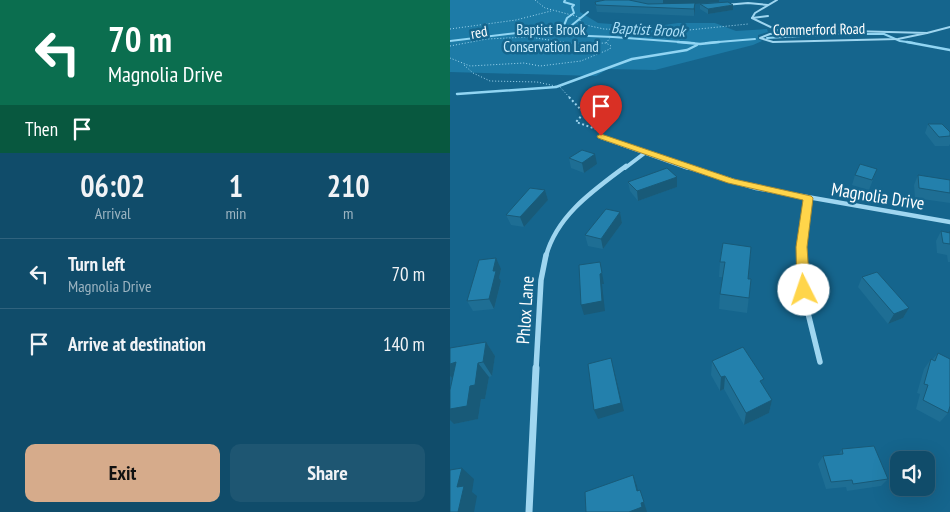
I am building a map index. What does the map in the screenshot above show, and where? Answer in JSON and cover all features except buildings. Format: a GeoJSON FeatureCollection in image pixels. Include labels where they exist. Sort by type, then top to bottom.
{"type":"FeatureCollection","features":[{"type":"Feature","properties":{"kind":"street"},"geometry":{"type":"LineString","coordinates":[[777,0],[756,13],[752,18],[781,32]]}},
{"type":"Feature","properties":{"kind":"street"},"geometry":{"type":"LineString","coordinates":[[722,5],[748,3],[768,5]]}},
{"type":"Feature","properties":{"kind":"street","name":"Commerford Road"},"geometry":{"type":"LineString","coordinates":[[928,33],[833,30],[781,32],[764,35],[760,38],[772,42],[898,39],[928,33],[950,27]]}},
{"type":"Feature","properties":{"kind":"street","name":"Magnolia Drive"},"geometry":{"type":"LineString","coordinates":[[601,136],[732,182],[808,198],[950,222]]}},
{"type":"Feature","properties":{"kind":"street","name":"Phlox Lane"},"geometry":{"type":"LineString","coordinates":[[529,512],[541,290],[545,258],[557,231],[570,214],[584,200],[646,152]]}},
{"type":"Feature","properties":{"kind":"street"},"geometry":{"type":"LineString","coordinates":[[808,198],[801,247],[802,266],[810,323],[820,362]]}},
{"type":"Feature","properties":{"kind":"lane"},"geometry":{"type":"LineString","coordinates":[[752,18],[768,16]]}},
{"type":"Feature","properties":{"kind":"path"},"geometry":{"type":"LineString","coordinates":[[535,0],[552,11],[579,18],[581,24],[589,27],[630,30],[650,27],[688,30],[759,22]]}},
{"type":"Feature","properties":{"kind":"path","name":"red"},"geometry":{"type":"LineString","coordinates":[[450,29],[516,20],[552,11]]}},
{"type":"Feature","properties":{"kind":"path","name":"red"},"geometry":{"type":"LineString","coordinates":[[450,46],[487,39],[530,37],[576,44],[606,43],[611,46],[610,50],[582,61],[540,66],[524,63],[470,66],[450,58]]}},
{"type":"Feature","properties":{"kind":"path"},"geometry":{"type":"LineString","coordinates":[[606,43],[610,38]]}},
{"type":"Feature","properties":{"kind":"path"},"geometry":{"type":"LineString","coordinates":[[463,64],[474,76],[494,82],[538,82],[560,87],[584,113],[576,122],[599,130],[601,136]]}},
{"type":"Feature","properties":{"kind":"green space","name":"Baptist Brook Conservation Land"},"geometry":{"type":"Polygon","coordinates":[[[450,0],[580,0],[580,12],[598,23],[651,27],[678,23],[715,23],[736,31],[767,29],[768,32],[758,35],[758,39],[762,41],[753,45],[655,70],[608,69],[596,76],[450,72],[450,0]]]}},
{"type":"Feature","properties":{"kind":"waterway"},"geometry":{"type":"LineString","coordinates":[[560,35],[567,18],[574,13],[572,7],[574,5],[564,2],[565,0]]}},
{"type":"Feature","properties":{"kind":"waterway"},"geometry":{"type":"LineString","coordinates":[[561,34],[588,12]]}},
{"type":"Feature","properties":{"kind":"waterway","name":"Baptist Brook"},"geometry":{"type":"LineString","coordinates":[[450,41],[517,33],[560,35]]}},
{"type":"Feature","properties":{"kind":"waterway","name":"Baptist Brook"},"geometry":{"type":"LineString","coordinates":[[767,38],[837,34],[884,34],[907,42]]}},
{"type":"Feature","properties":{"kind":"waterway","name":"Baptist Brook"},"geometry":{"type":"LineString","coordinates":[[560,35],[694,43]]}},
{"type":"Feature","properties":{"kind":"waterway","name":"Baptist Brook"},"geometry":{"type":"LineString","coordinates":[[706,43],[755,39]]}},
{"type":"Feature","properties":{"kind":"waterway","name":"Baptist Brook"},"geometry":{"type":"LineString","coordinates":[[678,42],[700,44],[719,42]]}},
{"type":"Feature","properties":{"kind":"waterway","name":"Baptist Brook"},"geometry":{"type":"LineString","coordinates":[[907,42],[914,43]]}},
{"type":"Feature","properties":{"kind":"waterway","name":"Baptist Brook"},"geometry":{"type":"LineString","coordinates":[[907,42],[950,50]]}},
{"type":"Feature","properties":{"kind":"waterway"},"geometry":{"type":"LineString","coordinates":[[457,94],[556,87],[632,59],[687,50],[697,45]]}},
{"type":"Feature","properties":{"kind":"route"},"geometry":{"type":"LineString","coordinates":[[601,136],[732,182],[808,198],[801,247],[804,290]]}}]}
